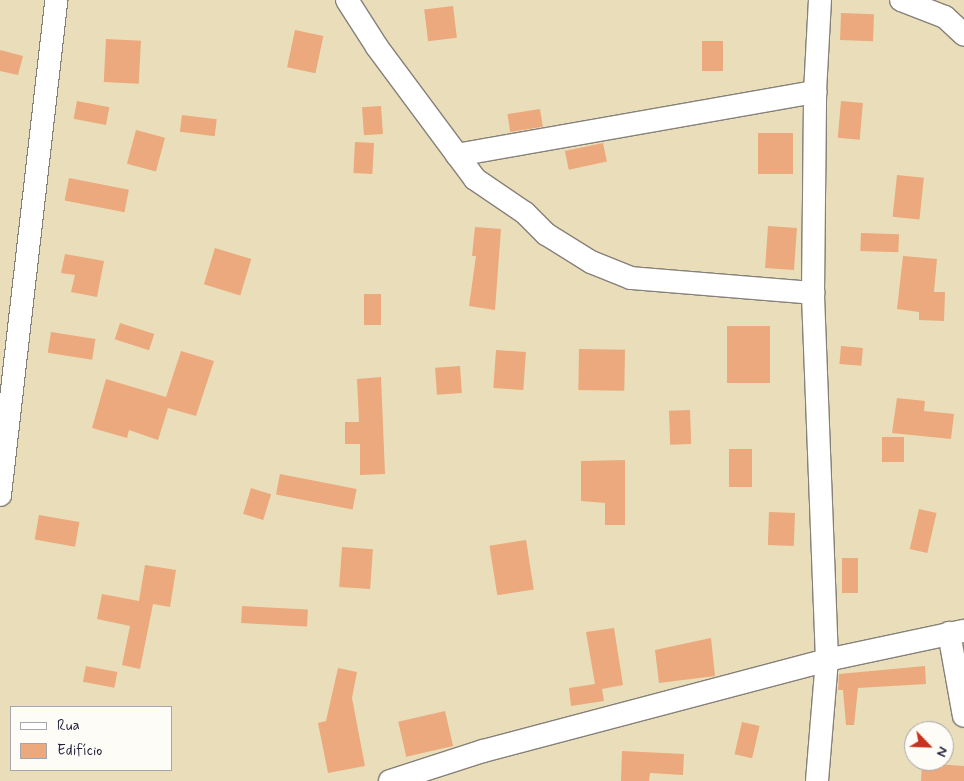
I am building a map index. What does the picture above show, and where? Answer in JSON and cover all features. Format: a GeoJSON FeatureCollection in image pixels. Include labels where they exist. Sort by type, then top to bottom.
{"type":"FeatureCollection","features":[{"type":"Feature","properties":{"kind":"street"},"geometry":{"type":"LineString","coordinates":[[0,494],[56,0]]}},
{"type":"Feature","properties":{"kind":"street"},"geometry":{"type":"LineString","coordinates":[[347,0],[377,48],[476,179],[525,213],[546,234],[608,271],[631,278],[813,293]]}},
{"type":"Feature","properties":{"kind":"street"},"geometry":{"type":"LineString","coordinates":[[817,781],[827,660],[813,293],[815,92],[820,0]]}},
{"type":"Feature","properties":{"kind":"street"},"geometry":{"type":"LineString","coordinates":[[901,0],[945,17],[964,35]]}},
{"type":"Feature","properties":{"kind":"street"},"geometry":{"type":"LineString","coordinates":[[457,155],[815,92]]}},
{"type":"Feature","properties":{"kind":"street"},"geometry":{"type":"LineString","coordinates":[[390,781],[483,751],[827,660],[957,632],[964,716]]}},
{"type":"Feature","properties":{"kind":"building"},"geometry":{"type":"Polygon","coordinates":[[[453,6],[457,38],[428,41],[424,10],[453,6]]]}},
{"type":"Feature","properties":{"kind":"building"},"geometry":{"type":"Polygon","coordinates":[[[841,13],[874,14],[873,41],[840,40],[841,13]]]}},
{"type":"Feature","properties":{"kind":"building"},"geometry":{"type":"Polygon","coordinates":[[[295,30],[323,36],[315,73],[287,67],[295,30]]]}},
{"type":"Feature","properties":{"kind":"building"},"geometry":{"type":"Polygon","coordinates":[[[106,39],[141,41],[139,84],[104,82],[106,39]]]}},
{"type":"Feature","properties":{"kind":"building"},"geometry":{"type":"Polygon","coordinates":[[[702,41],[723,41],[723,71],[702,71],[702,41]]]}},
{"type":"Feature","properties":{"kind":"building"},"geometry":{"type":"Polygon","coordinates":[[[0,50],[23,56],[18,75],[0,71],[0,50]]]}},
{"type":"Feature","properties":{"kind":"building"},"geometry":{"type":"Polygon","coordinates":[[[77,101],[109,107],[106,125],[74,119],[77,101]]]}},
{"type":"Feature","properties":{"kind":"building"},"geometry":{"type":"Polygon","coordinates":[[[841,101],[863,103],[860,140],[838,138],[841,101]]]}},
{"type":"Feature","properties":{"kind":"building"},"geometry":{"type":"Polygon","coordinates":[[[381,106],[383,134],[364,135],[362,107],[381,106]]]}},
{"type":"Feature","properties":{"kind":"building"},"geometry":{"type":"Polygon","coordinates":[[[540,109],[543,127],[510,132],[507,114],[540,109]]]}},
{"type":"Feature","properties":{"kind":"building"},"geometry":{"type":"Polygon","coordinates":[[[182,115],[217,119],[215,136],[180,132],[182,115]]]}},
{"type":"Feature","properties":{"kind":"building"},"geometry":{"type":"Polygon","coordinates":[[[136,130],[165,138],[156,172],[127,164],[136,130]]]}},
{"type":"Feature","properties":{"kind":"building"},"geometry":{"type":"Polygon","coordinates":[[[758,133],[793,133],[793,174],[758,174],[758,133]]]}},
{"type":"Feature","properties":{"kind":"building"},"geometry":{"type":"Polygon","coordinates":[[[355,142],[374,143],[372,174],[353,173],[355,142]]]}},
{"type":"Feature","properties":{"kind":"building"},"geometry":{"type":"Polygon","coordinates":[[[603,143],[607,162],[569,170],[565,151],[603,143]]]}},
{"type":"Feature","properties":{"kind":"building"},"geometry":{"type":"Polygon","coordinates":[[[897,175],[924,178],[919,220],[893,217],[897,175]]]}},
{"type":"Feature","properties":{"kind":"building"},"geometry":{"type":"Polygon","coordinates":[[[69,178],[129,190],[124,212],[65,201],[69,178]]]}},
{"type":"Feature","properties":{"kind":"building"},"geometry":{"type":"Polygon","coordinates":[[[768,226],[797,228],[794,270],[765,268],[768,226]]]}},
{"type":"Feature","properties":{"kind":"building"},"geometry":{"type":"Polygon","coordinates":[[[475,227],[501,229],[495,310],[469,306],[476,256],[472,256],[475,227]]]}},
{"type":"Feature","properties":{"kind":"building"},"geometry":{"type":"Polygon","coordinates":[[[861,233],[899,234],[898,252],[860,251],[861,233]]]}},
{"type":"Feature","properties":{"kind":"building"},"geometry":{"type":"Polygon","coordinates":[[[215,248],[251,259],[240,295],[204,284],[215,248]]]}},
{"type":"Feature","properties":{"kind":"building"},"geometry":{"type":"Polygon","coordinates":[[[65,254],[104,261],[97,297],[71,292],[75,275],[61,273],[65,254]]]}},
{"type":"Feature","properties":{"kind":"building"},"geometry":{"type":"Polygon","coordinates":[[[903,256],[937,259],[934,292],[945,292],[944,321],[919,320],[919,312],[897,309],[903,256]]]}},
{"type":"Feature","properties":{"kind":"building"},"geometry":{"type":"Polygon","coordinates":[[[364,294],[381,294],[381,325],[364,325],[364,294]]]}},
{"type":"Feature","properties":{"kind":"building"},"geometry":{"type":"Polygon","coordinates":[[[120,323],[154,334],[149,350],[115,339],[120,323]]]}},
{"type":"Feature","properties":{"kind":"building"},"geometry":{"type":"Polygon","coordinates":[[[727,326],[770,326],[770,383],[727,383],[727,326]]]}},
{"type":"Feature","properties":{"kind":"building"},"geometry":{"type":"Polygon","coordinates":[[[51,332],[95,339],[92,360],[48,353],[51,332]]]}},
{"type":"Feature","properties":{"kind":"building"},"geometry":{"type":"Polygon","coordinates":[[[841,346],[863,348],[861,366],[839,364],[841,346]]]}},
{"type":"Feature","properties":{"kind":"building"},"geometry":{"type":"Polygon","coordinates":[[[579,349],[625,350],[624,391],[578,390],[579,349]]]}},
{"type":"Feature","properties":{"kind":"building"},"geometry":{"type":"Polygon","coordinates":[[[496,350],[526,352],[523,390],[493,388],[496,350]]]}},
{"type":"Feature","properties":{"kind":"building"},"geometry":{"type":"Polygon","coordinates":[[[181,351],[214,361],[196,416],[168,408],[158,440],[129,430],[127,438],[92,428],[106,379],[166,397],[181,351]]]}},
{"type":"Feature","properties":{"kind":"building"},"geometry":{"type":"Polygon","coordinates":[[[460,366],[462,393],[437,395],[435,368],[460,366]]]}},
{"type":"Feature","properties":{"kind":"building"},"geometry":{"type":"Polygon","coordinates":[[[381,377],[385,474],[360,475],[360,444],[345,444],[345,422],[359,422],[357,379],[381,377]]]}},
{"type":"Feature","properties":{"kind":"building"},"geometry":{"type":"Polygon","coordinates":[[[897,398],[925,401],[924,411],[954,414],[951,439],[892,433],[897,398]]]}},
{"type":"Feature","properties":{"kind":"building"},"geometry":{"type":"Polygon","coordinates":[[[690,410],[691,444],[670,445],[669,411],[690,410]]]}},
{"type":"Feature","properties":{"kind":"building"},"geometry":{"type":"Polygon","coordinates":[[[882,437],[904,437],[904,462],[882,462],[882,437]]]}},
{"type":"Feature","properties":{"kind":"building"},"geometry":{"type":"Polygon","coordinates":[[[729,449],[752,449],[752,487],[729,487],[729,449]]]}},
{"type":"Feature","properties":{"kind":"building"},"geometry":{"type":"Polygon","coordinates":[[[625,460],[625,525],[605,525],[605,503],[581,501],[581,461],[625,460]]]}},
{"type":"Feature","properties":{"kind":"building"},"geometry":{"type":"Polygon","coordinates":[[[280,474],[357,489],[353,509],[276,495],[280,474]]]}},
{"type":"Feature","properties":{"kind":"building"},"geometry":{"type":"Polygon","coordinates":[[[251,488],[271,494],[263,520],[243,514],[251,488]]]}},
{"type":"Feature","properties":{"kind":"building"},"geometry":{"type":"Polygon","coordinates":[[[919,509],[937,513],[927,553],[910,549],[919,509]]]}},
{"type":"Feature","properties":{"kind":"building"},"geometry":{"type":"Polygon","coordinates":[[[769,512],[795,513],[794,546],[768,545],[769,512]]]}},
{"type":"Feature","properties":{"kind":"building"},"geometry":{"type":"Polygon","coordinates":[[[39,515],[79,522],[75,547],[35,540],[39,515]]]}},
{"type":"Feature","properties":{"kind":"building"},"geometry":{"type":"Polygon","coordinates":[[[526,540],[534,589],[497,595],[489,546],[526,540]]]}},
{"type":"Feature","properties":{"kind":"building"},"geometry":{"type":"Polygon","coordinates":[[[342,547],[373,549],[370,589],[339,587],[342,547]]]}},
{"type":"Feature","properties":{"kind":"building"},"geometry":{"type":"Polygon","coordinates":[[[842,558],[858,558],[858,593],[842,593],[842,558]]]}},
{"type":"Feature","properties":{"kind":"building"},"geometry":{"type":"Polygon","coordinates":[[[145,565],[176,570],[170,607],[153,604],[140,669],[122,665],[130,626],[97,619],[102,594],[139,601],[145,565]]]}},
{"type":"Feature","properties":{"kind":"building"},"geometry":{"type":"Polygon","coordinates":[[[242,606],[308,609],[307,626],[241,623],[242,606]]]}},
{"type":"Feature","properties":{"kind":"building"},"geometry":{"type":"Polygon","coordinates":[[[614,628],[623,685],[602,689],[604,701],[571,706],[569,688],[595,684],[586,632],[614,628]]]}},
{"type":"Feature","properties":{"kind":"building"},"geometry":{"type":"Polygon","coordinates":[[[711,638],[715,676],[659,683],[655,650],[711,638]]]}},
{"type":"Feature","properties":{"kind":"building"},"geometry":{"type":"Polygon","coordinates":[[[86,666],[117,672],[114,688],[83,682],[86,666]]]}},
{"type":"Feature","properties":{"kind":"building"},"geometry":{"type":"Polygon","coordinates":[[[925,666],[926,684],[858,688],[854,725],[846,725],[843,690],[838,690],[839,674],[925,666]]]}},
{"type":"Feature","properties":{"kind":"building"},"geometry":{"type":"Polygon","coordinates":[[[338,668],[357,672],[352,698],[365,766],[328,773],[318,723],[326,721],[338,668]]]}},
{"type":"Feature","properties":{"kind":"building"},"geometry":{"type":"Polygon","coordinates":[[[445,711],[453,746],[406,757],[398,722],[445,711]]]}},
{"type":"Feature","properties":{"kind":"building"},"geometry":{"type":"Polygon","coordinates":[[[742,722],[760,726],[752,758],[735,754],[742,722]]]}},
{"type":"Feature","properties":{"kind":"building"},"geometry":{"type":"Polygon","coordinates":[[[622,751],[684,754],[683,775],[650,773],[649,781],[621,781],[622,751]]]}},
{"type":"Feature","properties":{"kind":"building"},"geometry":{"type":"Polygon","coordinates":[[[954,765],[964,766],[964,781],[921,781],[922,771],[954,771],[954,765]]]}}]}
